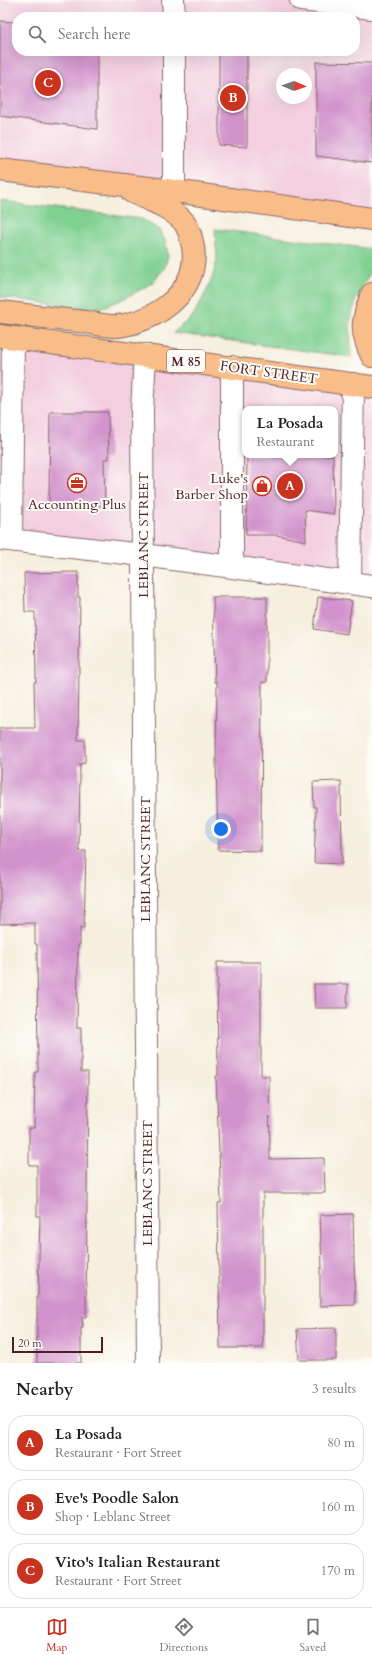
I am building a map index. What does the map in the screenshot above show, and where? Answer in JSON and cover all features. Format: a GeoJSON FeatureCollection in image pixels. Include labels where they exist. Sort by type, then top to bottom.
{"type":"FeatureCollection","features":[{"type":"Feature","properties":{"kind":"main road"},"geometry":{"type":"LineString","coordinates":[[0,170],[174,191],[372,219]]}},
{"type":"Feature","properties":{"kind":"main road"},"geometry":{"type":"LineString","coordinates":[[0,312],[117,326],[150,318],[168,307],[183,290],[192,275],[194,256],[190,231],[183,222],[165,207],[115,184]]}},
{"type":"Feature","properties":{"kind":"main road"},"geometry":{"type":"LineString","coordinates":[[372,294],[363,318],[365,342],[372,356]]}},
{"type":"Feature","properties":{"kind":"main road","name":"FORT STREET"},"geometry":{"type":"LineString","coordinates":[[6,337],[362,385]]}},
{"type":"Feature","properties":{"kind":"street"},"geometry":{"type":"LineString","coordinates":[[174,0],[174,12]]}},
{"type":"Feature","properties":{"kind":"street"},"geometry":{"type":"LineString","coordinates":[[301,0],[372,8]]}},
{"type":"Feature","properties":{"kind":"street"},"geometry":{"type":"LineString","coordinates":[[174,56],[174,191]]}},
{"type":"Feature","properties":{"kind":"street"},"geometry":{"type":"LineString","coordinates":[[6,337],[6,540],[143,555],[372,586]]}},
{"type":"Feature","properties":{"kind":"street","name":"LEBLANC STREET"},"geometry":{"type":"LineString","coordinates":[[145,355],[142,411],[148,1363]]}},
{"type":"Feature","properties":{"kind":"street"},"geometry":{"type":"LineString","coordinates":[[232,367],[232,567]]}},
{"type":"Feature","properties":{"kind":"street"},"geometry":{"type":"LineString","coordinates":[[350,583],[362,385]]}},
{"type":"Feature","properties":{"kind":"shaded area"},"geometry":{"type":"Polygon","coordinates":[[[0,0],[301,0],[372,8],[372,219],[0,170],[0,0]]]}},
{"type":"Feature","properties":{"kind":"shaded area"},"geometry":{"type":"Polygon","coordinates":[[[0,336],[372,387],[372,586],[0,539],[0,336]]]}},
{"type":"Feature","properties":{"kind":"green space"},"geometry":{"type":"Polygon","coordinates":[[[0,201],[142,219],[158,229],[165,240],[168,256],[164,269],[151,284],[104,307],[87,309],[0,297],[0,201]]]}},
{"type":"Feature","properties":{"kind":"green space"},"geometry":{"type":"Polygon","coordinates":[[[215,229],[372,249],[372,269],[356,299],[350,322],[351,357],[173,333],[192,317],[212,279],[217,260],[215,229]]]}},
{"type":"Feature","properties":{"kind":"building"},"geometry":{"type":"Polygon","coordinates":[[[0,21],[12,22],[12,56],[97,56],[97,129],[0,116],[0,21]]]}},
{"type":"Feature","properties":{"kind":"building"},"geometry":{"type":"Polygon","coordinates":[[[219,56],[247,56],[247,147],[219,145],[219,56]]]}},
{"type":"Feature","properties":{"kind":"building"},"geometry":{"type":"Polygon","coordinates":[[[316,62],[372,63],[372,163],[316,156],[316,62]]]}},
{"type":"Feature","properties":{"kind":"building","name":"Accounting Plus"},"geometry":{"type":"Polygon","coordinates":[[[50,412],[108,412],[109,459],[104,459],[105,506],[49,507],[50,412]]]}},
{"type":"Feature","properties":{"kind":"building"},"geometry":{"type":"Polygon","coordinates":[[[247,458],[333,458],[334,514],[305,510],[306,541],[276,535],[246,535],[247,458]]]}},
{"type":"Feature","properties":{"kind":"building"},"geometry":{"type":"Polygon","coordinates":[[[78,572],[78,597],[80,597],[78,740],[85,740],[85,763],[80,764],[79,851],[86,851],[84,928],[80,927],[80,945],[78,945],[77,1028],[81,1028],[81,1072],[88,1072],[86,1317],[82,1317],[83,1328],[81,1328],[81,1363],[37,1363],[37,1295],[40,1216],[37,1216],[37,1165],[29,1165],[29,1128],[34,1128],[35,1072],[38,1072],[37,944],[35,944],[35,923],[0,924],[0,728],[35,728],[35,612],[25,612],[24,573],[78,572]]]}},
{"type":"Feature","properties":{"kind":"building"},"geometry":{"type":"Polygon","coordinates":[[[213,597],[267,597],[267,682],[262,682],[261,851],[218,850],[216,760],[217,682],[215,682],[213,597]]]}},
{"type":"Feature","properties":{"kind":"building"},"geometry":{"type":"Polygon","coordinates":[[[318,597],[352,601],[347,634],[314,629],[318,597]]]}},
{"type":"Feature","properties":{"kind":"building"},"geometry":{"type":"Polygon","coordinates":[[[341,781],[342,864],[314,863],[316,807],[314,807],[313,782],[341,781]]]}},
{"type":"Feature","properties":{"kind":"building"},"geometry":{"type":"Polygon","coordinates":[[[217,962],[261,962],[261,1076],[269,1076],[270,1159],[324,1158],[325,1193],[263,1193],[263,1348],[220,1348],[218,1203],[221,1203],[216,1076],[218,1076],[217,962]]]}},
{"type":"Feature","properties":{"kind":"building"},"geometry":{"type":"Polygon","coordinates":[[[314,984],[348,984],[347,1008],[315,1008],[314,984]]]}},
{"type":"Feature","properties":{"kind":"building"},"geometry":{"type":"Polygon","coordinates":[[[353,1214],[355,1305],[320,1306],[320,1268],[322,1268],[320,1215],[353,1214]]]}},
{"type":"Feature","properties":{"kind":"building"},"geometry":{"type":"Polygon","coordinates":[[[336,1328],[336,1360],[299,1360],[297,1329],[336,1328]]]}},
{"type":"Feature","properties":{"kind":"place","name":"Vito's Italian Restaurant"},"geometry":{"type":"Point","coordinates":[48,83]}},
{"type":"Feature","properties":{"kind":"place","name":"Eve's Poodle Salon"},"geometry":{"type":"Point","coordinates":[233,98]}},
{"type":"Feature","properties":{"kind":"place","name":"Accounting Plus"},"geometry":{"type":"Point","coordinates":[77,483]}},
{"type":"Feature","properties":{"kind":"place","name":"Luke's Barber Shop"},"geometry":{"type":"Point","coordinates":[262,486]}},
{"type":"Feature","properties":{"kind":"place","name":"La Posada"},"geometry":{"type":"Point","coordinates":[290,486]}}]}
